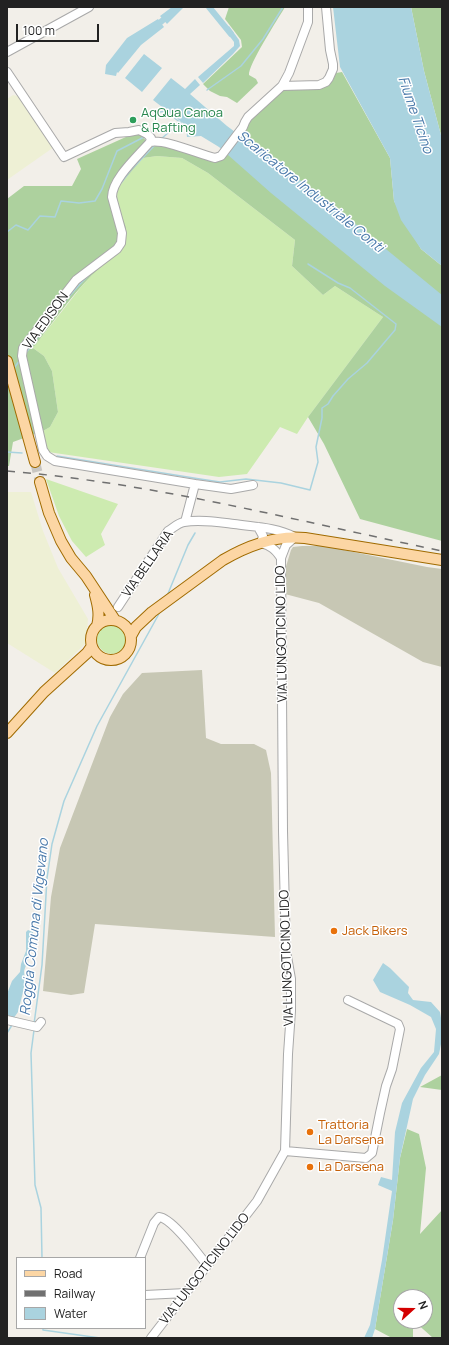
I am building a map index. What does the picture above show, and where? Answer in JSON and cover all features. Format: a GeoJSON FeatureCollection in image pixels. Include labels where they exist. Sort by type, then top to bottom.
{"type":"FeatureCollection","features":[{"type":"Feature","properties":{"kind":"main road"},"geometry":{"type":"LineString","coordinates":[[9,369],[35,462]]}},
{"type":"Feature","properties":{"kind":"main road"},"geometry":{"type":"LineString","coordinates":[[40,482],[49,513],[61,541],[71,558],[86,576],[118,621],[129,630],[131,636],[130,648],[123,656],[113,660],[96,657],[86,660],[58,679]]}},
{"type":"Feature","properties":{"kind":"main road"},"geometry":{"type":"LineString","coordinates":[[131,636],[136,627],[152,612],[223,560],[233,554],[264,542],[295,537],[442,560]]}},
{"type":"Feature","properties":{"kind":"main road"},"geometry":{"type":"LineString","coordinates":[[92,586],[99,610],[97,626]]}},
{"type":"Feature","properties":{"kind":"main road"},"geometry":{"type":"LineString","coordinates":[[102,658],[97,655],[92,646],[91,635],[97,626],[105,620],[132,621],[152,612]]}},
{"type":"Feature","properties":{"kind":"main road"},"geometry":{"type":"LineString","coordinates":[[7,733],[44,692],[87,653],[92,646]]}},
{"type":"Feature","properties":{"kind":"street"},"geometry":{"type":"LineString","coordinates":[[7,52],[89,7]]}},
{"type":"Feature","properties":{"kind":"street"},"geometry":{"type":"LineString","coordinates":[[7,72],[64,157],[118,132],[139,130],[147,134],[155,142],[215,158],[221,156],[243,127],[248,117],[282,86],[289,73],[308,22],[308,7]]}},
{"type":"Feature","properties":{"kind":"street"},"geometry":{"type":"LineString","coordinates":[[282,86],[319,85],[326,82],[329,78],[333,69],[333,64],[330,50],[326,7]]}},
{"type":"Feature","properties":{"kind":"street","name":"VIA EDISON"},"geometry":{"type":"LineString","coordinates":[[155,142],[116,182],[112,192],[122,233],[121,243],[117,249],[76,280],[24,348],[23,358],[43,450],[47,456],[55,461],[231,489],[253,485]]}},
{"type":"Feature","properties":{"kind":"street"},"geometry":{"type":"LineString","coordinates":[[185,522],[195,484]]}},
{"type":"Feature","properties":{"kind":"street","name":"VIA BELLARIA"},"geometry":{"type":"LineString","coordinates":[[118,606],[168,531],[180,523],[213,522],[262,527],[285,532],[295,537]]}},
{"type":"Feature","properties":{"kind":"street"},"geometry":{"type":"LineString","coordinates":[[262,527],[264,542],[271,546],[281,558]]}},
{"type":"Feature","properties":{"kind":"street"},"geometry":{"type":"LineString","coordinates":[[281,558],[286,545],[295,537]]}},
{"type":"Feature","properties":{"kind":"street","name":"VIA LUNGOTICINO LIDO"},"geometry":{"type":"LineString","coordinates":[[151,1338],[257,1201],[285,1151],[291,1011],[290,979],[286,951],[281,558]]}},
{"type":"Feature","properties":{"kind":"street"},"geometry":{"type":"LineString","coordinates":[[285,1151],[366,1158],[372,1153],[400,1029],[398,1024],[348,1000]]}},
{"type":"Feature","properties":{"kind":"street"},"geometry":{"type":"LineString","coordinates":[[7,1020],[37,1025]]}},
{"type":"Feature","properties":{"kind":"street"},"geometry":{"type":"LineString","coordinates":[[140,1257],[154,1223],[159,1217],[164,1217],[171,1223],[207,1265]]}},
{"type":"Feature","properties":{"kind":"street"},"geometry":{"type":"LineString","coordinates":[[146,1295],[186,1293]]}},
{"type":"Feature","properties":{"kind":"shaded area"},"geometry":{"type":"Polygon","coordinates":[[[13,95],[21,97],[54,147],[7,180],[7,99],[13,95]]]}},
{"type":"Feature","properties":{"kind":"shaded area"},"geometry":{"type":"Polygon","coordinates":[[[7,492],[31,492],[43,531],[58,568],[88,619],[86,643],[55,673],[7,643],[7,492]]]}},
{"type":"Feature","properties":{"kind":"shaded area"},"geometry":{"type":"Polygon","coordinates":[[[324,546],[442,569],[442,667],[423,662],[319,603],[285,594],[284,573],[291,550],[293,547],[324,546]]]}},
{"type":"Feature","properties":{"kind":"shaded area"},"geometry":{"type":"Polygon","coordinates":[[[202,670],[206,738],[221,744],[254,744],[266,750],[271,773],[275,937],[95,924],[84,993],[71,995],[43,991],[51,897],[60,848],[110,717],[123,694],[142,673],[202,670]]]}},
{"type":"Feature","properties":{"kind":"green space"},"geometry":{"type":"Polygon","coordinates":[[[229,7],[285,7],[258,52],[250,70],[249,75],[256,79],[258,83],[237,103],[227,97],[220,96],[210,91],[203,84],[242,47],[241,40],[225,19],[229,7]]]}},
{"type":"Feature","properties":{"kind":"green space"},"geometry":{"type":"Polygon","coordinates":[[[411,7],[442,7],[442,139],[424,71],[411,7]]]}},
{"type":"Feature","properties":{"kind":"green space"},"geometry":{"type":"Polygon","coordinates":[[[342,72],[390,158],[394,201],[421,249],[442,266],[442,541],[360,519],[324,444],[308,417],[383,317],[335,286],[323,295],[292,266],[295,240],[208,173],[182,158],[157,156],[143,158],[120,185],[117,194],[118,204],[126,228],[126,244],[84,283],[33,348],[44,356],[52,371],[58,412],[50,427],[13,442],[9,466],[7,466],[7,199],[24,186],[72,186],[81,169],[77,159],[137,132],[152,146],[165,146],[219,161],[264,104],[281,89],[328,86],[336,73],[342,72]]]}},
{"type":"Feature","properties":{"kind":"green space"},"geometry":{"type":"Polygon","coordinates":[[[157,156],[182,158],[208,173],[295,240],[292,266],[323,295],[335,286],[383,317],[308,417],[297,434],[280,427],[247,474],[219,477],[48,452],[43,431],[50,427],[58,412],[52,371],[44,356],[33,348],[92,275],[118,204],[117,194],[120,185],[143,158],[157,156]]]}},
{"type":"Feature","properties":{"kind":"green space"},"geometry":{"type":"Polygon","coordinates":[[[46,479],[118,504],[101,534],[105,545],[86,557],[72,541],[59,516],[46,479]]]}},
{"type":"Feature","properties":{"kind":"green space"},"geometry":{"type":"Polygon","coordinates":[[[112,624],[123,628],[127,639],[123,650],[112,654],[101,650],[97,639],[101,628],[112,624]]]}},
{"type":"Feature","properties":{"kind":"green space"},"geometry":{"type":"Polygon","coordinates":[[[442,1075],[442,1090],[420,1087],[442,1075]]]}},
{"type":"Feature","properties":{"kind":"green space"},"geometry":{"type":"Polygon","coordinates":[[[407,1129],[419,1134],[426,1168],[420,1234],[442,1210],[442,1338],[433,1338],[423,1329],[433,1329],[433,1289],[393,1289],[393,1329],[413,1329],[413,1338],[392,1338],[375,1329],[393,1220],[400,1158],[407,1129]]]}},
{"type":"Feature","properties":{"kind":"water"},"geometry":{"type":"Polygon","coordinates":[[[172,7],[184,7],[167,24],[160,16],[172,7]]]}},
{"type":"Feature","properties":{"kind":"water","name":"Fiume Ticino"},"geometry":{"type":"Polygon","coordinates":[[[333,7],[411,7],[424,71],[442,139],[442,266],[421,249],[401,220],[394,201],[390,158],[340,67],[333,7]]]}},
{"type":"Feature","properties":{"kind":"water"},"geometry":{"type":"Polygon","coordinates":[[[158,19],[164,27],[141,45],[118,73],[117,72],[116,76],[105,74],[106,65],[127,38],[158,19]]]}},
{"type":"Feature","properties":{"kind":"water"},"geometry":{"type":"Polygon","coordinates":[[[229,26],[239,40],[240,46],[203,83],[198,77],[234,46],[234,42],[225,30],[229,26]]]}},
{"type":"Feature","properties":{"kind":"water"},"geometry":{"type":"Polygon","coordinates":[[[144,54],[162,68],[142,92],[125,78],[144,54]]]}},
{"type":"Feature","properties":{"kind":"water"},"geometry":{"type":"Polygon","coordinates":[[[171,78],[185,89],[195,79],[200,85],[190,94],[227,126],[320,195],[442,295],[442,327],[385,286],[271,193],[219,147],[201,136],[187,137],[186,128],[188,127],[153,100],[171,78]]]}},
{"type":"Feature","properties":{"kind":"water"},"geometry":{"type":"Polygon","coordinates":[[[28,930],[33,932],[32,948],[24,971],[25,984],[18,1012],[13,1019],[7,1014],[7,994],[12,981],[20,972],[21,964],[26,951],[26,932],[28,930]]]}},
{"type":"Feature","properties":{"kind":"water"},"geometry":{"type":"Polygon","coordinates":[[[383,963],[409,987],[408,993],[413,1000],[431,1002],[440,1012],[442,1039],[439,1054],[425,1075],[413,1099],[400,1158],[393,1220],[375,1329],[372,1338],[364,1338],[370,1325],[382,1260],[392,1191],[378,1185],[381,1177],[392,1180],[395,1132],[402,1103],[421,1068],[434,1052],[436,1029],[431,1017],[410,1005],[380,992],[373,980],[383,963]]]}},
{"type":"Feature","properties":{"kind":"waterway","name":"Scaricatore Industriale Conti"},"geometry":{"type":"LineString","coordinates":[[155,27],[178,7]]}},
{"type":"Feature","properties":{"kind":"waterway"},"geometry":{"type":"LineString","coordinates":[[209,7],[231,34]]}},
{"type":"Feature","properties":{"kind":"waterway"},"geometry":{"type":"LineString","coordinates":[[207,90],[241,66],[263,39],[283,7]]}},
{"type":"Feature","properties":{"kind":"waterway"},"geometry":{"type":"LineString","coordinates":[[160,112],[165,111],[181,123]]}},
{"type":"Feature","properties":{"kind":"waterway","name":"Roggia Comuna di Vigevano"},"geometry":{"type":"LineString","coordinates":[[161,139],[182,121]]}},
{"type":"Feature","properties":{"kind":"waterway"},"geometry":{"type":"LineString","coordinates":[[7,232],[16,225],[28,230],[40,216],[55,217],[61,201],[79,203],[95,201],[102,189],[117,151],[144,137]]}},
{"type":"Feature","properties":{"kind":"waterway","name":"Roggia Comuna di Vigevano"},"geometry":{"type":"LineString","coordinates":[[121,183],[130,171],[154,146]]}},
{"type":"Feature","properties":{"kind":"waterway","name":"Roggia Comuna di Vigevano"},"geometry":{"type":"LineString","coordinates":[[57,456],[220,482],[246,479],[281,483],[310,490],[318,462],[316,447],[322,418],[322,408],[328,404],[348,379],[367,363],[395,330],[396,324],[350,288],[338,283],[308,264]]}},
{"type":"Feature","properties":{"kind":"waterway","name":"Roggia Comuna di Vigevano"},"geometry":{"type":"LineString","coordinates":[[60,307],[89,275]]}},
{"type":"Feature","properties":{"kind":"waterway","name":"Roggia Comuna di Vigevano"},"geometry":{"type":"LineString","coordinates":[[25,354],[55,314]]}},
{"type":"Feature","properties":{"kind":"waterway","name":"Roggia Comuna di Vigevano"},"geometry":{"type":"LineString","coordinates":[[14,368],[20,360]]}},
{"type":"Feature","properties":{"kind":"waterway","name":"Roggia Comuna di Vigevano"},"geometry":{"type":"LineString","coordinates":[[7,452],[22,453]]}},
{"type":"Feature","properties":{"kind":"waterway","name":"Roggia Comuna di Vigevano"},"geometry":{"type":"LineString","coordinates":[[167,596],[188,545],[195,533]]}},
{"type":"Feature","properties":{"kind":"waterway","name":"Roggia Comuna di Vigevano"},"geometry":{"type":"LineString","coordinates":[[34,1024],[42,965],[47,878],[52,844],[64,801],[97,726],[160,612]]}},
{"type":"Feature","properties":{"kind":"waterway"},"geometry":{"type":"LineString","coordinates":[[7,1033],[12,1025]]}},
{"type":"Feature","properties":{"kind":"waterway","name":"Roggia Comuna di Vigevano"},"geometry":{"type":"LineString","coordinates":[[34,1030],[31,1053],[35,1185],[41,1208],[42,1257]]}},
{"type":"Feature","properties":{"kind":"waterway","name":"Roggia Comuna di Vigevano"},"geometry":{"type":"LineString","coordinates":[[43,1329],[100,1338]]}},
{"type":"Feature","properties":{"kind":"tunnel"},"geometry":{"type":"LineString","coordinates":[[35,462],[40,482]]}},
{"type":"Feature","properties":{"kind":"railway"},"geometry":{"type":"LineString","coordinates":[[7,471],[117,484],[225,504],[442,551]]}},
{"type":"Feature","properties":{"kind":"place","name":"AqQua Canoa & Rafting"},"geometry":{"type":"Point","coordinates":[133,120]}},
{"type":"Feature","properties":{"kind":"place","name":"Jack Bikers"},"geometry":{"type":"Point","coordinates":[334,931]}},
{"type":"Feature","properties":{"kind":"place","name":"Trattoria La Darsena"},"geometry":{"type":"Point","coordinates":[310,1132]}},
{"type":"Feature","properties":{"kind":"place","name":"La Darsena"},"geometry":{"type":"Point","coordinates":[310,1167]}}]}
